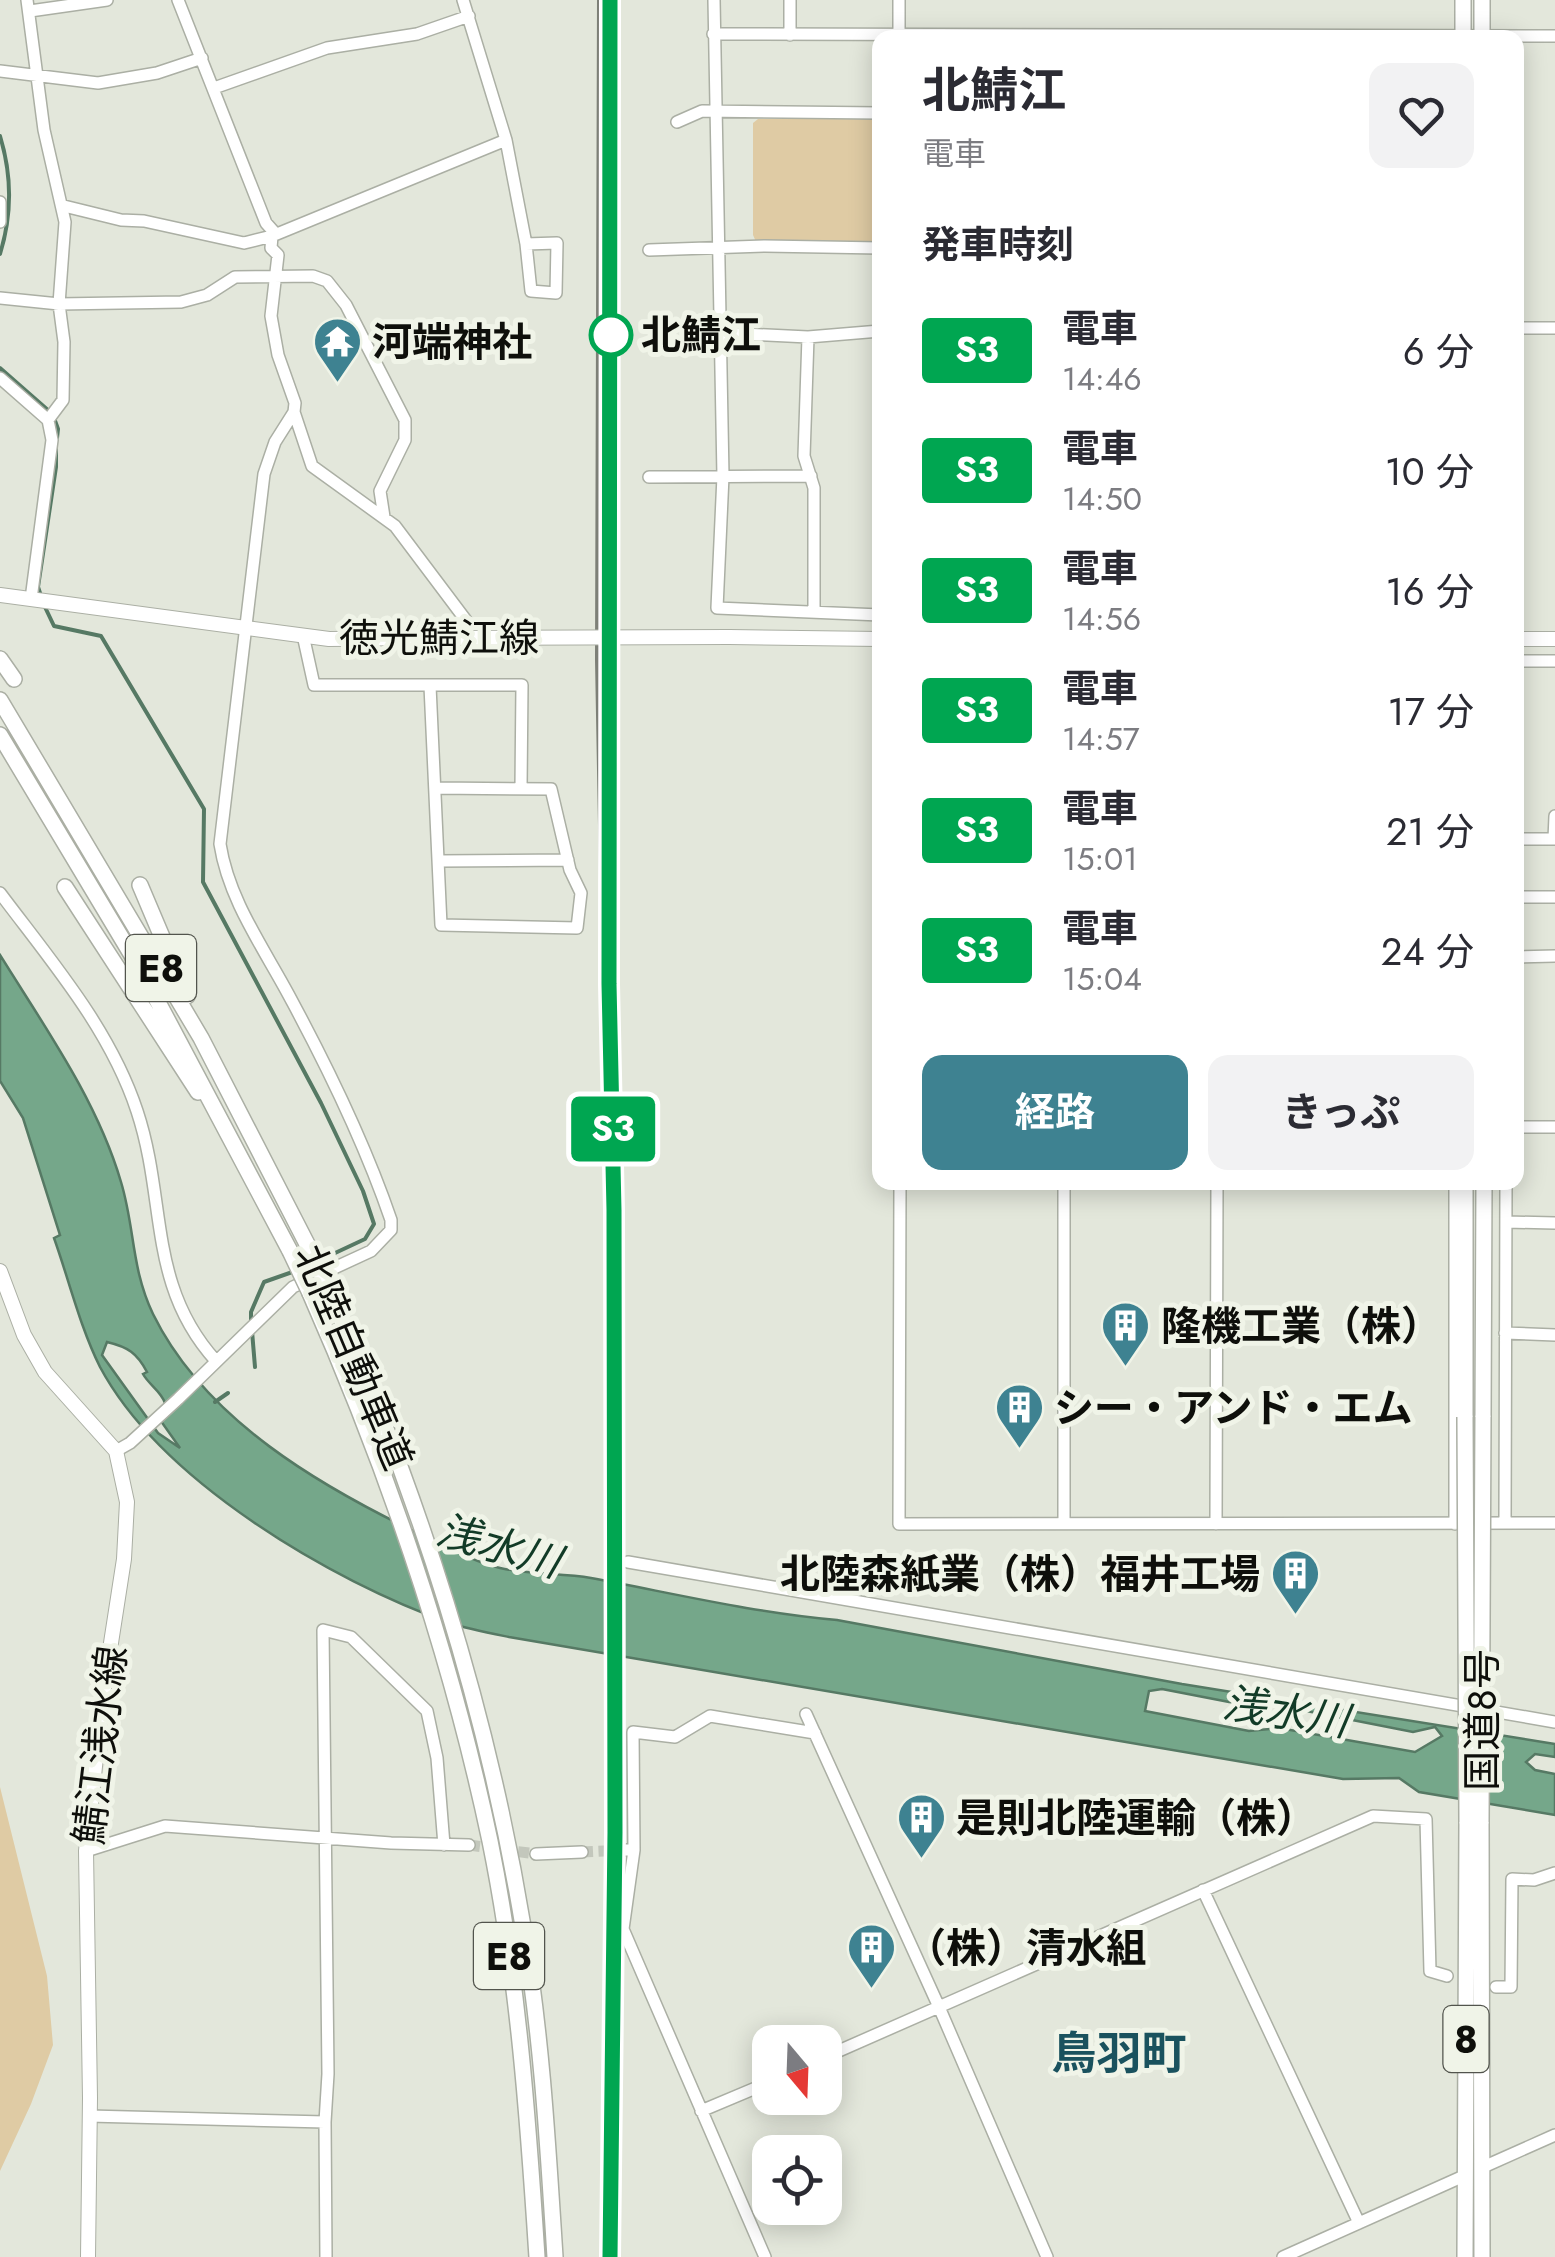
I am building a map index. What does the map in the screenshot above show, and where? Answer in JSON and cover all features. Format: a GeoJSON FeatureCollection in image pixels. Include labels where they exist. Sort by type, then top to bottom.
{"type":"FeatureCollection","features":[{"type":"Feature","properties":{"kind":"highway"},"geometry":{"type":"LineString","coordinates":[[1462,0],[1463,30]]}},
{"type":"Feature","properties":{"kind":"highway"},"geometry":{"type":"LineString","coordinates":[[1482,0],[1482,30]]}},
{"type":"Feature","properties":{"kind":"highway"},"geometry":{"type":"LineString","coordinates":[[0,659],[14,678]]}},
{"type":"Feature","properties":{"kind":"highway","name":"北陸自動車道"},"geometry":{"type":"LineString","coordinates":[[0,700],[159,965],[278,1186],[327,1286],[406,1476],[466,1664],[508,1844],[525,1934],[548,2134],[555,2257]]}},
{"type":"Feature","properties":{"kind":"highway","name":"北陸自動車道"},"geometry":{"type":"LineString","coordinates":[[0,735],[142,972],[261,1193],[310,1293],[383,1468],[446,1660],[490,1844],[506,1938],[530,2139],[538,2257]]}},
{"type":"Feature","properties":{"kind":"highway"},"geometry":{"type":"LineString","coordinates":[[140,885],[170,960],[278,1186]]}},
{"type":"Feature","properties":{"kind":"highway"},"geometry":{"type":"LineString","coordinates":[[65,887],[261,1193]]}},
{"type":"Feature","properties":{"kind":"highway","name":"国道8号"},"geometry":{"type":"LineString","coordinates":[[1464,1190],[1474,1822],[1474,2172],[1482,2257]]}},
{"type":"Feature","properties":{"kind":"highway","name":"国道8号"},"geometry":{"type":"LineString","coordinates":[[1474,1822],[1484,1190]]}},
{"type":"Feature","properties":{"kind":"highway","name":"国道8号"},"geometry":{"type":"LineString","coordinates":[[1465,2257],[1474,2172]]}},
{"type":"Feature","properties":{"kind":"main road","name":"徳光鯖江線"},"geometry":{"type":"LineString","coordinates":[[0,595],[328,639],[872,639]]}},
{"type":"Feature","properties":{"kind":"main road"},"geometry":{"type":"LineString","coordinates":[[1524,639],[1555,639]]}},
{"type":"Feature","properties":{"kind":"main road","name":"鯖江浅水線"},"geometry":{"type":"LineString","coordinates":[[0,1272],[24,1334],[45,1372],[116,1451],[127,1502],[124,1560],[102,1701],[86,1851],[88,2257]]}},
{"type":"Feature","properties":{"kind":"street"},"geometry":{"type":"LineString","coordinates":[[48,420],[64,400],[64,342],[59,304],[64,206],[44,130],[29,6],[107,0]]}},
{"type":"Feature","properties":{"kind":"street"},"geometry":{"type":"LineString","coordinates":[[178,0],[273,234],[271,248],[278,255],[271,316],[278,354],[312,466],[396,526],[470,627]]}},
{"type":"Feature","properties":{"kind":"street"},"geometry":{"type":"LineString","coordinates":[[464,0],[506,140],[531,291],[556,294],[557,243],[526,244]]}},
{"type":"Feature","properties":{"kind":"street"},"geometry":{"type":"LineString","coordinates":[[714,0],[723,476],[717,608],[872,614]]}},
{"type":"Feature","properties":{"kind":"street"},"geometry":{"type":"LineString","coordinates":[[790,0],[790,35]]}},
{"type":"Feature","properties":{"kind":"street"},"geometry":{"type":"LineString","coordinates":[[899,0],[899,30]]}},
{"type":"Feature","properties":{"kind":"street"},"geometry":{"type":"LineString","coordinates":[[214,88],[328,48],[417,34],[469,16]]}},
{"type":"Feature","properties":{"kind":"street"},"geometry":{"type":"LineString","coordinates":[[713,34],[872,37]]}},
{"type":"Feature","properties":{"kind":"street"},"geometry":{"type":"LineString","coordinates":[[1524,36],[1555,36]]}},
{"type":"Feature","properties":{"kind":"street"},"geometry":{"type":"LineString","coordinates":[[0,72],[98,83],[157,73],[202,58]]}},
{"type":"Feature","properties":{"kind":"street"},"geometry":{"type":"LineString","coordinates":[[677,122],[702,111],[872,113]]}},
{"type":"Feature","properties":{"kind":"street"},"geometry":{"type":"LineString","coordinates":[[64,206],[244,242],[273,234],[506,140]]}},
{"type":"Feature","properties":{"kind":"street"},"geometry":{"type":"LineString","coordinates":[[0,202],[0,222]]}},
{"type":"Feature","properties":{"kind":"street"},"geometry":{"type":"LineString","coordinates":[[649,250],[872,248]]}},
{"type":"Feature","properties":{"kind":"street"},"geometry":{"type":"LineString","coordinates":[[0,298],[59,304],[181,302],[208,294],[235,276],[314,276],[327,281],[346,304],[405,420],[404,440],[380,492],[384,516]]}},
{"type":"Feature","properties":{"kind":"street"},"geometry":{"type":"LineString","coordinates":[[1524,328],[1555,328]]}},
{"type":"Feature","properties":{"kind":"street"},"geometry":{"type":"LineString","coordinates":[[722,332],[808,337],[872,331]]}},
{"type":"Feature","properties":{"kind":"street"},"geometry":{"type":"LineString","coordinates":[[808,337],[804,456],[814,488],[814,610]]}},
{"type":"Feature","properties":{"kind":"street"},"geometry":{"type":"LineString","coordinates":[[0,378],[48,420],[52,440],[31,599]]}},
{"type":"Feature","properties":{"kind":"street"},"geometry":{"type":"LineString","coordinates":[[116,1451],[130,1443],[294,1287],[371,1251],[391,1230],[370,1160],[349,1112],[234,894],[220,844],[264,474],[274,442],[294,412]]}},
{"type":"Feature","properties":{"kind":"street"},"geometry":{"type":"LineString","coordinates":[[649,477],[811,476]]}},
{"type":"Feature","properties":{"kind":"street"},"geometry":{"type":"LineString","coordinates":[[303,635],[314,685],[522,686],[522,788]]}},
{"type":"Feature","properties":{"kind":"street"},"geometry":{"type":"LineString","coordinates":[[1524,661],[1555,661]]}},
{"type":"Feature","properties":{"kind":"street"},"geometry":{"type":"LineString","coordinates":[[430,686],[441,925],[577,928],[580,893],[551,789],[435,788]]}},
{"type":"Feature","properties":{"kind":"street"},"geometry":{"type":"LineString","coordinates":[[1524,839],[1555,839],[1555,816]]}},
{"type":"Feature","properties":{"kind":"street"},"geometry":{"type":"LineString","coordinates":[[439,860],[568,860]]}},
{"type":"Feature","properties":{"kind":"street"},"geometry":{"type":"LineString","coordinates":[[0,894],[70,986],[118,1064],[143,1134],[163,1250],[176,1300],[191,1332],[215,1362]]}},
{"type":"Feature","properties":{"kind":"street"},"geometry":{"type":"LineString","coordinates":[[1524,897],[1555,897]]}},
{"type":"Feature","properties":{"kind":"street"},"geometry":{"type":"LineString","coordinates":[[1524,957],[1555,956]]}},
{"type":"Feature","properties":{"kind":"street"},"geometry":{"type":"LineString","coordinates":[[1524,1128],[1555,1127]]}},
{"type":"Feature","properties":{"kind":"street"},"geometry":{"type":"LineString","coordinates":[[900,1190],[899,1524],[1555,1523]]}},
{"type":"Feature","properties":{"kind":"street"},"geometry":{"type":"LineString","coordinates":[[1064,1190],[1064,1523]]}},
{"type":"Feature","properties":{"kind":"street"},"geometry":{"type":"LineString","coordinates":[[1216,1524],[1217,1190]]}},
{"type":"Feature","properties":{"kind":"street"},"geometry":{"type":"LineString","coordinates":[[1454,1524],[1455,1190]]}},
{"type":"Feature","properties":{"kind":"street"},"geometry":{"type":"LineString","coordinates":[[1506,1190],[1506,1523]]}},
{"type":"Feature","properties":{"kind":"street"},"geometry":{"type":"LineString","coordinates":[[1506,1222],[1555,1223]]}},
{"type":"Feature","properties":{"kind":"street"},"geometry":{"type":"LineString","coordinates":[[1505,1333],[1555,1336]]}},
{"type":"Feature","properties":{"kind":"street"},"geometry":{"type":"LineString","coordinates":[[628,1562],[1555,1722]]}},
{"type":"Feature","properties":{"kind":"street"},"geometry":{"type":"LineString","coordinates":[[326,2257],[324,1630],[352,1637],[427,1711],[437,1758],[444,1844]]}},
{"type":"Feature","properties":{"kind":"street"},"geometry":{"type":"LineString","coordinates":[[806,1714],[1047,2257]]}},
{"type":"Feature","properties":{"kind":"street"},"geometry":{"type":"LineString","coordinates":[[765,2257],[623,1929],[633,1732],[675,1737],[710,1716],[815,1734]]}},
{"type":"Feature","properties":{"kind":"street"},"geometry":{"type":"LineString","coordinates":[[842,2050],[1373,1816],[1426,1819],[1430,1971],[1446,1976]]}},
{"type":"Feature","properties":{"kind":"street"},"geometry":{"type":"LineString","coordinates":[[86,1851],[165,1826],[469,1845]]}},
{"type":"Feature","properties":{"kind":"street"},"geometry":{"type":"LineString","coordinates":[[536,1854],[582,1852]]}},
{"type":"Feature","properties":{"kind":"street"},"geometry":{"type":"LineString","coordinates":[[1496,1987],[1511,1988],[1512,1879],[1534,1880],[1555,1872]]}},
{"type":"Feature","properties":{"kind":"street"},"geometry":{"type":"LineString","coordinates":[[1202,1890],[1359,2223]]}},
{"type":"Feature","properties":{"kind":"street"},"geometry":{"type":"LineString","coordinates":[[701,2111],[752,2090]]}},
{"type":"Feature","properties":{"kind":"street"},"geometry":{"type":"LineString","coordinates":[[90,2116],[324,2122]]}},
{"type":"Feature","properties":{"kind":"street"},"geometry":{"type":"LineString","coordinates":[[1283,2257],[1555,2135]]}},
{"type":"Feature","properties":{"kind":"shaded area"},"geometry":{"type":"Polygon","coordinates":[[[758,119],[872,119],[872,244],[757,244],[753,235],[753,123],[758,119]]]}},
{"type":"Feature","properties":{"kind":"shaded area"},"geometry":{"type":"Polygon","coordinates":[[[0,955],[68,1064],[98,1122],[121,1182],[146,1297],[175,1352],[234,1418],[269,1446],[346,1496],[451,1549],[511,1570],[591,1578],[1182,1684],[1555,1744],[1555,1757],[1535,1754],[1526,1762],[1535,1770],[1555,1774],[1555,1815],[1419,1792],[1399,1778],[1343,1779],[509,1637],[450,1623],[403,1605],[303,1554],[253,1522],[206,1487],[128,1409],[100,1367],[86,1336],[54,1238],[60,1235],[23,1118],[0,1081],[0,955]],[[107,1342],[102,1355],[158,1433],[180,1448],[158,1417],[165,1403],[143,1374],[147,1372],[143,1365],[131,1352],[107,1342]],[[1162,1689],[1149,1691],[1145,1711],[1249,1731],[1279,1728],[1415,1752],[1442,1736],[1435,1727],[1413,1732],[1281,1706],[1229,1702],[1162,1689]]]}},
{"type":"Feature","properties":{"kind":"shaded area"},"geometry":{"type":"Polygon","coordinates":[[[0,1787],[47,1976],[53,2045],[0,2171],[0,1787]]]}},
{"type":"Feature","properties":{"kind":"waterway"},"geometry":{"type":"LineString","coordinates":[[0,136],[9,195],[0,254]]}},
{"type":"Feature","properties":{"kind":"waterway"},"geometry":{"type":"LineString","coordinates":[[0,368],[49,411]]}},
{"type":"Feature","properties":{"kind":"waterway"},"geometry":{"type":"LineString","coordinates":[[54,418],[57,438]]}},
{"type":"Feature","properties":{"kind":"waterway"},"geometry":{"type":"LineString","coordinates":[[41,596],[38,587],[56,448]]}},
{"type":"Feature","properties":{"kind":"waterway"},"geometry":{"type":"LineString","coordinates":[[44,605],[54,626],[101,636],[204,809],[203,882],[321,1103],[363,1191],[374,1224],[365,1239],[318,1261]]}},
{"type":"Feature","properties":{"kind":"waterway"},"geometry":{"type":"LineString","coordinates":[[251,1321],[264,1282],[295,1271]]}},
{"type":"Feature","properties":{"kind":"waterway"},"geometry":{"type":"LineString","coordinates":[[252,1331],[255,1367]]}},
{"type":"Feature","properties":{"kind":"waterway"},"geometry":{"type":"LineString","coordinates":[[215,1402],[228,1393]]}},
{"type":"Feature","properties":{"kind":"tunnel"},"geometry":{"type":"LineString","coordinates":[[469,1845],[536,1854]]}},
{"type":"Feature","properties":{"kind":"tunnel"},"geometry":{"type":"LineString","coordinates":[[582,1852],[626,1850]]}},
{"type":"Feature","properties":{"kind":"railway"},"geometry":{"type":"LineString","coordinates":[[599,0],[597,660],[607,1210],[608,1558],[602,2257]]}},
{"type":"Feature","properties":{"kind":"railway"},"geometry":{"type":"LineString","coordinates":[[611,280],[611,470]]}},
{"type":"Feature","properties":{"kind":"train","name":"S3"},"geometry":{"type":"LineString","coordinates":[[610,0],[609,984],[614,1210],[615,1832],[610,2257]]}},
{"type":"Feature","properties":{"kind":"place","name":"北鯖江"},"geometry":{"type":"Point","coordinates":[611,335]}},
{"type":"Feature","properties":{"kind":"place","name":"河端神社"},"geometry":{"type":"Point","coordinates":[337,384]}},
{"type":"Feature","properties":{"kind":"place","name":"隆機工業（株）"},"geometry":{"type":"Point","coordinates":[1126,1368]}},
{"type":"Feature","properties":{"kind":"place","name":"シー・アンド・エム"},"geometry":{"type":"Point","coordinates":[1019,1450]}},
{"type":"Feature","properties":{"kind":"place","name":"北陸森紙業（株）福井工場"},"geometry":{"type":"Point","coordinates":[1295,1616]}},
{"type":"Feature","properties":{"kind":"place","name":"是則北陸運輸（株）"},"geometry":{"type":"Point","coordinates":[921,1860]}},
{"type":"Feature","properties":{"kind":"place","name":"（株）清水組"},"geometry":{"type":"Point","coordinates":[871,1990]}},
{"type":"Feature","properties":{"kind":"district","name":"鳥羽町"},"geometry":{"type":"Point","coordinates":[1119,2053]}},
{"type":"Feature","properties":{"kind":"water label","name":"浅水川"},"geometry":{"type":"Point","coordinates":[499,1546]}},
{"type":"Feature","properties":{"kind":"water label","name":"浅水川"},"geometry":{"type":"Point","coordinates":[1286,1712]}}]}
